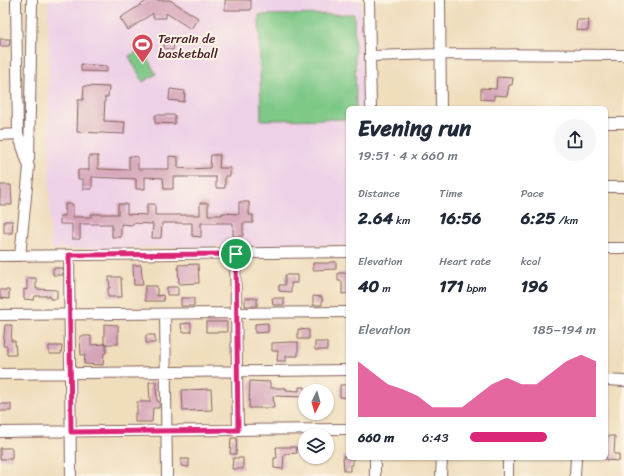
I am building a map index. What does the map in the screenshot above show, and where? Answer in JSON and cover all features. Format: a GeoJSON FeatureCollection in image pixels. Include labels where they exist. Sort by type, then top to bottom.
{"type":"FeatureCollection","features":[{"type":"Feature","properties":{"kind":"street"},"geometry":{"type":"LineString","coordinates":[[16,0],[18,134],[29,167]]}},
{"type":"Feature","properties":{"kind":"street"},"geometry":{"type":"LineString","coordinates":[[20,256],[29,167],[32,0]]}},
{"type":"Feature","properties":{"kind":"street"},"geometry":{"type":"LineString","coordinates":[[370,0],[371,106]]}},
{"type":"Feature","properties":{"kind":"street"},"geometry":{"type":"LineString","coordinates":[[440,0],[441,106]]}},
{"type":"Feature","properties":{"kind":"street"},"geometry":{"type":"LineString","coordinates":[[370,56],[441,54],[624,55]]}},
{"type":"Feature","properties":{"kind":"street"},"geometry":{"type":"LineString","coordinates":[[608,123],[624,123]]}},
{"type":"Feature","properties":{"kind":"street"},"geometry":{"type":"LineString","coordinates":[[0,135],[18,134]]}},
{"type":"Feature","properties":{"kind":"street"},"geometry":{"type":"LineString","coordinates":[[608,187],[624,187]]}},
{"type":"Feature","properties":{"kind":"street"},"geometry":{"type":"LineString","coordinates":[[608,248],[624,248]]}},
{"type":"Feature","properties":{"kind":"street"},"geometry":{"type":"LineString","coordinates":[[0,256],[346,252]]}},
{"type":"Feature","properties":{"kind":"street"},"geometry":{"type":"LineString","coordinates":[[236,254],[238,430]]}},
{"type":"Feature","properties":{"kind":"street"},"geometry":{"type":"LineString","coordinates":[[69,255],[71,476]]}},
{"type":"Feature","properties":{"kind":"street"},"geometry":{"type":"LineString","coordinates":[[0,315],[346,312]]}},
{"type":"Feature","properties":{"kind":"street"},"geometry":{"type":"LineString","coordinates":[[165,314],[167,476]]}},
{"type":"Feature","properties":{"kind":"street"},"geometry":{"type":"LineString","coordinates":[[0,374],[346,370]]}},
{"type":"Feature","properties":{"kind":"street"},"geometry":{"type":"LineString","coordinates":[[608,380],[624,381]]}},
{"type":"Feature","properties":{"kind":"street"},"geometry":{"type":"LineString","coordinates":[[0,432],[346,429]]}},
{"type":"Feature","properties":{"kind":"street"},"geometry":{"type":"LineString","coordinates":[[375,460],[375,476]]}},
{"type":"Feature","properties":{"kind":"street"},"geometry":{"type":"LineString","coordinates":[[442,460],[442,476]]}},
{"type":"Feature","properties":{"kind":"street"},"geometry":{"type":"LineString","coordinates":[[508,460],[508,476]]}},
{"type":"Feature","properties":{"kind":"street"},"geometry":{"type":"LineString","coordinates":[[575,476],[576,460]]}},
{"type":"Feature","properties":{"kind":"shaded area"},"geometry":{"type":"Polygon","coordinates":[[[48,0],[361,0],[363,106],[346,106],[346,245],[50,249],[48,0]]]}},
{"type":"Feature","properties":{"kind":"green space"},"geometry":{"type":"Polygon","coordinates":[[[354,14],[356,106],[346,106],[346,119],[261,120],[259,15],[354,14]]]}},
{"type":"Feature","properties":{"kind":"green space","name":"Terrain de basketball"},"geometry":{"type":"Polygon","coordinates":[[[142,49],[156,74],[143,82],[129,56],[142,49]]]}},
{"type":"Feature","properties":{"kind":"building"},"geometry":{"type":"Polygon","coordinates":[[[148,0],[170,0],[198,18],[191,29],[166,13],[166,18],[153,18],[153,13],[128,30],[120,18],[148,0]]]}},
{"type":"Feature","properties":{"kind":"building"},"geometry":{"type":"Polygon","coordinates":[[[225,0],[251,0],[251,10],[225,10],[225,0]]]}},
{"type":"Feature","properties":{"kind":"building"},"geometry":{"type":"Polygon","coordinates":[[[577,20],[589,20],[588,31],[576,30],[577,20]]]}},
{"type":"Feature","properties":{"kind":"building"},"geometry":{"type":"Polygon","coordinates":[[[0,39],[10,39],[9,46],[0,46],[0,39]]]}},
{"type":"Feature","properties":{"kind":"building"},"geometry":{"type":"Polygon","coordinates":[[[165,42],[174,43],[173,50],[164,48],[165,42]]]}},
{"type":"Feature","properties":{"kind":"building"},"geometry":{"type":"Polygon","coordinates":[[[81,64],[107,66],[107,72],[81,71],[81,64]]]}},
{"type":"Feature","properties":{"kind":"building"},"geometry":{"type":"Polygon","coordinates":[[[497,77],[513,78],[512,85],[509,85],[507,96],[494,95],[494,100],[481,99],[481,88],[496,89],[497,77]]]}},
{"type":"Feature","properties":{"kind":"building"},"geometry":{"type":"Polygon","coordinates":[[[84,86],[109,87],[108,97],[105,97],[104,121],[125,122],[124,134],[77,132],[78,100],[83,100],[84,86]]]}},
{"type":"Feature","properties":{"kind":"building"},"geometry":{"type":"Polygon","coordinates":[[[170,89],[185,91],[184,102],[169,100],[170,89]]]}},
{"type":"Feature","properties":{"kind":"building"},"geometry":{"type":"Polygon","coordinates":[[[155,115],[175,115],[175,124],[155,123],[155,115]]]}},
{"type":"Feature","properties":{"kind":"building"},"geometry":{"type":"Polygon","coordinates":[[[211,155],[220,155],[219,168],[230,168],[230,176],[225,176],[225,188],[216,188],[216,177],[173,177],[173,189],[164,189],[163,178],[145,177],[145,189],[136,189],[136,179],[92,177],[92,189],[83,189],[83,179],[78,179],[78,170],[89,170],[89,156],[98,156],[98,169],[129,170],[129,156],[138,157],[138,169],[169,169],[169,156],[178,157],[178,168],[190,169],[210,168],[211,155]]]}},
{"type":"Feature","properties":{"kind":"building"},"geometry":{"type":"Polygon","coordinates":[[[0,185],[11,185],[12,205],[0,205],[0,185]]]}},
{"type":"Feature","properties":{"kind":"building"},"geometry":{"type":"Polygon","coordinates":[[[239,202],[249,202],[249,215],[253,215],[253,223],[243,223],[243,236],[233,236],[233,223],[201,223],[201,237],[192,236],[192,223],[162,223],[161,238],[152,238],[153,224],[133,223],[133,225],[121,224],[121,237],[112,237],[112,224],[80,224],[80,239],[72,239],[72,224],[60,224],[60,216],[65,216],[65,204],[73,204],[73,217],[91,217],[91,214],[118,214],[118,204],[127,204],[127,214],[147,215],[147,204],[155,204],[155,215],[200,215],[200,203],[208,203],[208,215],[222,215],[222,213],[239,214],[239,202]]]}},
{"type":"Feature","properties":{"kind":"building"},"geometry":{"type":"Polygon","coordinates":[[[4,221],[13,221],[12,233],[4,233],[4,221]]]}},
{"type":"Feature","properties":{"kind":"building"},"geometry":{"type":"Polygon","coordinates":[[[336,262],[336,269],[313,270],[313,263],[336,262]]]}},
{"type":"Feature","properties":{"kind":"building"},"geometry":{"type":"Polygon","coordinates":[[[198,264],[199,283],[179,284],[178,265],[198,264]]]}},
{"type":"Feature","properties":{"kind":"building"},"geometry":{"type":"Polygon","coordinates":[[[133,265],[141,265],[143,285],[134,285],[133,265]]]}},
{"type":"Feature","properties":{"kind":"building"},"geometry":{"type":"Polygon","coordinates":[[[53,268],[63,268],[63,275],[53,275],[53,268]]]}},
{"type":"Feature","properties":{"kind":"building"},"geometry":{"type":"Polygon","coordinates":[[[338,273],[346,273],[346,293],[342,294],[342,281],[338,281],[338,273]]]}},
{"type":"Feature","properties":{"kind":"building"},"geometry":{"type":"Polygon","coordinates":[[[285,275],[297,275],[297,283],[291,283],[291,292],[279,291],[279,285],[285,285],[285,275]]]}},
{"type":"Feature","properties":{"kind":"building"},"geometry":{"type":"Polygon","coordinates":[[[109,277],[121,277],[122,297],[108,297],[108,288],[110,288],[109,277]]]}},
{"type":"Feature","properties":{"kind":"building"},"geometry":{"type":"Polygon","coordinates":[[[27,278],[36,278],[36,289],[57,290],[57,299],[50,299],[50,296],[35,296],[34,300],[24,299],[24,289],[27,290],[27,278]]]}},
{"type":"Feature","properties":{"kind":"building"},"geometry":{"type":"Polygon","coordinates":[[[145,286],[157,286],[157,296],[163,295],[164,301],[145,301],[145,286]]]}},
{"type":"Feature","properties":{"kind":"building"},"geometry":{"type":"Polygon","coordinates":[[[167,287],[178,287],[178,295],[167,295],[167,287]]]}},
{"type":"Feature","properties":{"kind":"building"},"geometry":{"type":"Polygon","coordinates":[[[0,290],[9,290],[9,299],[0,298],[0,290]]]}},
{"type":"Feature","properties":{"kind":"building"},"geometry":{"type":"Polygon","coordinates":[[[313,296],[322,297],[322,305],[313,305],[313,296]]]}},
{"type":"Feature","properties":{"kind":"building"},"geometry":{"type":"Polygon","coordinates":[[[181,298],[194,298],[194,306],[181,306],[181,298]]]}},
{"type":"Feature","properties":{"kind":"building"},"geometry":{"type":"Polygon","coordinates":[[[245,298],[257,298],[257,306],[245,306],[245,298]]]}},
{"type":"Feature","properties":{"kind":"building"},"geometry":{"type":"Polygon","coordinates":[[[272,298],[284,298],[284,305],[273,305],[272,298]]]}},
{"type":"Feature","properties":{"kind":"building"},"geometry":{"type":"Polygon","coordinates":[[[206,322],[227,322],[227,332],[206,332],[206,322]]]}},
{"type":"Feature","properties":{"kind":"building"},"geometry":{"type":"Polygon","coordinates":[[[191,323],[191,332],[182,332],[181,324],[191,323]]]}},
{"type":"Feature","properties":{"kind":"building"},"geometry":{"type":"Polygon","coordinates":[[[268,323],[268,332],[255,333],[255,324],[268,323]]]}},
{"type":"Feature","properties":{"kind":"building"},"geometry":{"type":"Polygon","coordinates":[[[104,324],[118,325],[118,344],[104,344],[104,324]]]}},
{"type":"Feature","properties":{"kind":"building"},"geometry":{"type":"Polygon","coordinates":[[[5,325],[12,325],[11,341],[15,341],[16,355],[7,355],[7,346],[3,346],[5,325]]]}},
{"type":"Feature","properties":{"kind":"building"},"geometry":{"type":"Polygon","coordinates":[[[298,329],[309,330],[309,339],[298,339],[298,329]]]}},
{"type":"Feature","properties":{"kind":"building"},"geometry":{"type":"Polygon","coordinates":[[[146,335],[155,335],[155,343],[146,343],[146,335]]]}},
{"type":"Feature","properties":{"kind":"building"},"geometry":{"type":"Polygon","coordinates":[[[80,336],[91,336],[91,345],[106,344],[106,353],[104,353],[103,365],[84,364],[85,355],[81,355],[80,336]]]}},
{"type":"Feature","properties":{"kind":"building"},"geometry":{"type":"Polygon","coordinates":[[[298,342],[298,356],[286,356],[286,361],[277,361],[278,351],[272,351],[272,343],[298,342]]]}},
{"type":"Feature","properties":{"kind":"building"},"geometry":{"type":"Polygon","coordinates":[[[315,342],[327,342],[327,350],[315,350],[315,342]]]}},
{"type":"Feature","properties":{"kind":"building"},"geometry":{"type":"Polygon","coordinates":[[[49,346],[62,346],[61,354],[49,354],[49,346]]]}},
{"type":"Feature","properties":{"kind":"building"},"geometry":{"type":"Polygon","coordinates":[[[250,381],[270,382],[270,388],[286,388],[286,390],[298,391],[298,397],[273,396],[274,408],[249,408],[250,381]]]}},
{"type":"Feature","properties":{"kind":"building"},"geometry":{"type":"Polygon","coordinates":[[[149,382],[156,382],[159,408],[153,408],[152,422],[135,422],[137,402],[150,402],[149,382]]]}},
{"type":"Feature","properties":{"kind":"building"},"geometry":{"type":"Polygon","coordinates":[[[340,385],[346,385],[346,398],[340,397],[340,385]]]}},
{"type":"Feature","properties":{"kind":"building"},"geometry":{"type":"Polygon","coordinates":[[[211,389],[212,410],[183,411],[182,390],[211,389]]]}},
{"type":"Feature","properties":{"kind":"building"},"geometry":{"type":"Polygon","coordinates":[[[0,404],[11,404],[11,411],[0,411],[0,404]]]}},
{"type":"Feature","properties":{"kind":"building"},"geometry":{"type":"Polygon","coordinates":[[[608,436],[615,436],[614,454],[619,454],[619,461],[606,460],[608,460],[608,436]]]}},
{"type":"Feature","properties":{"kind":"building"},"geometry":{"type":"Polygon","coordinates":[[[231,438],[237,438],[236,454],[230,454],[231,438]]]}},
{"type":"Feature","properties":{"kind":"building"},"geometry":{"type":"Polygon","coordinates":[[[276,447],[296,447],[297,453],[284,454],[283,469],[274,468],[274,458],[277,458],[276,447]]]}},
{"type":"Feature","properties":{"kind":"building"},"geometry":{"type":"Polygon","coordinates":[[[0,448],[12,448],[12,459],[0,459],[0,448]]]}},
{"type":"Feature","properties":{"kind":"building"},"geometry":{"type":"Polygon","coordinates":[[[343,456],[346,456],[346,460],[353,460],[353,465],[350,465],[350,471],[344,471],[343,456]]]}},
{"type":"Feature","properties":{"kind":"building"},"geometry":{"type":"Polygon","coordinates":[[[233,458],[243,458],[243,469],[232,469],[233,458]]]}},
{"type":"Feature","properties":{"kind":"building"},"geometry":{"type":"Polygon","coordinates":[[[181,459],[189,459],[189,467],[181,466],[181,459]]]}},
{"type":"Feature","properties":{"kind":"place","name":"Terrain de basketball"},"geometry":{"type":"Point","coordinates":[142,64]}},
{"type":"Feature","properties":{"kind":"route"},"geometry":{"type":"LineString","coordinates":[[236,254],[238,430],[71,432],[69,255],[236,254]]}}]}
